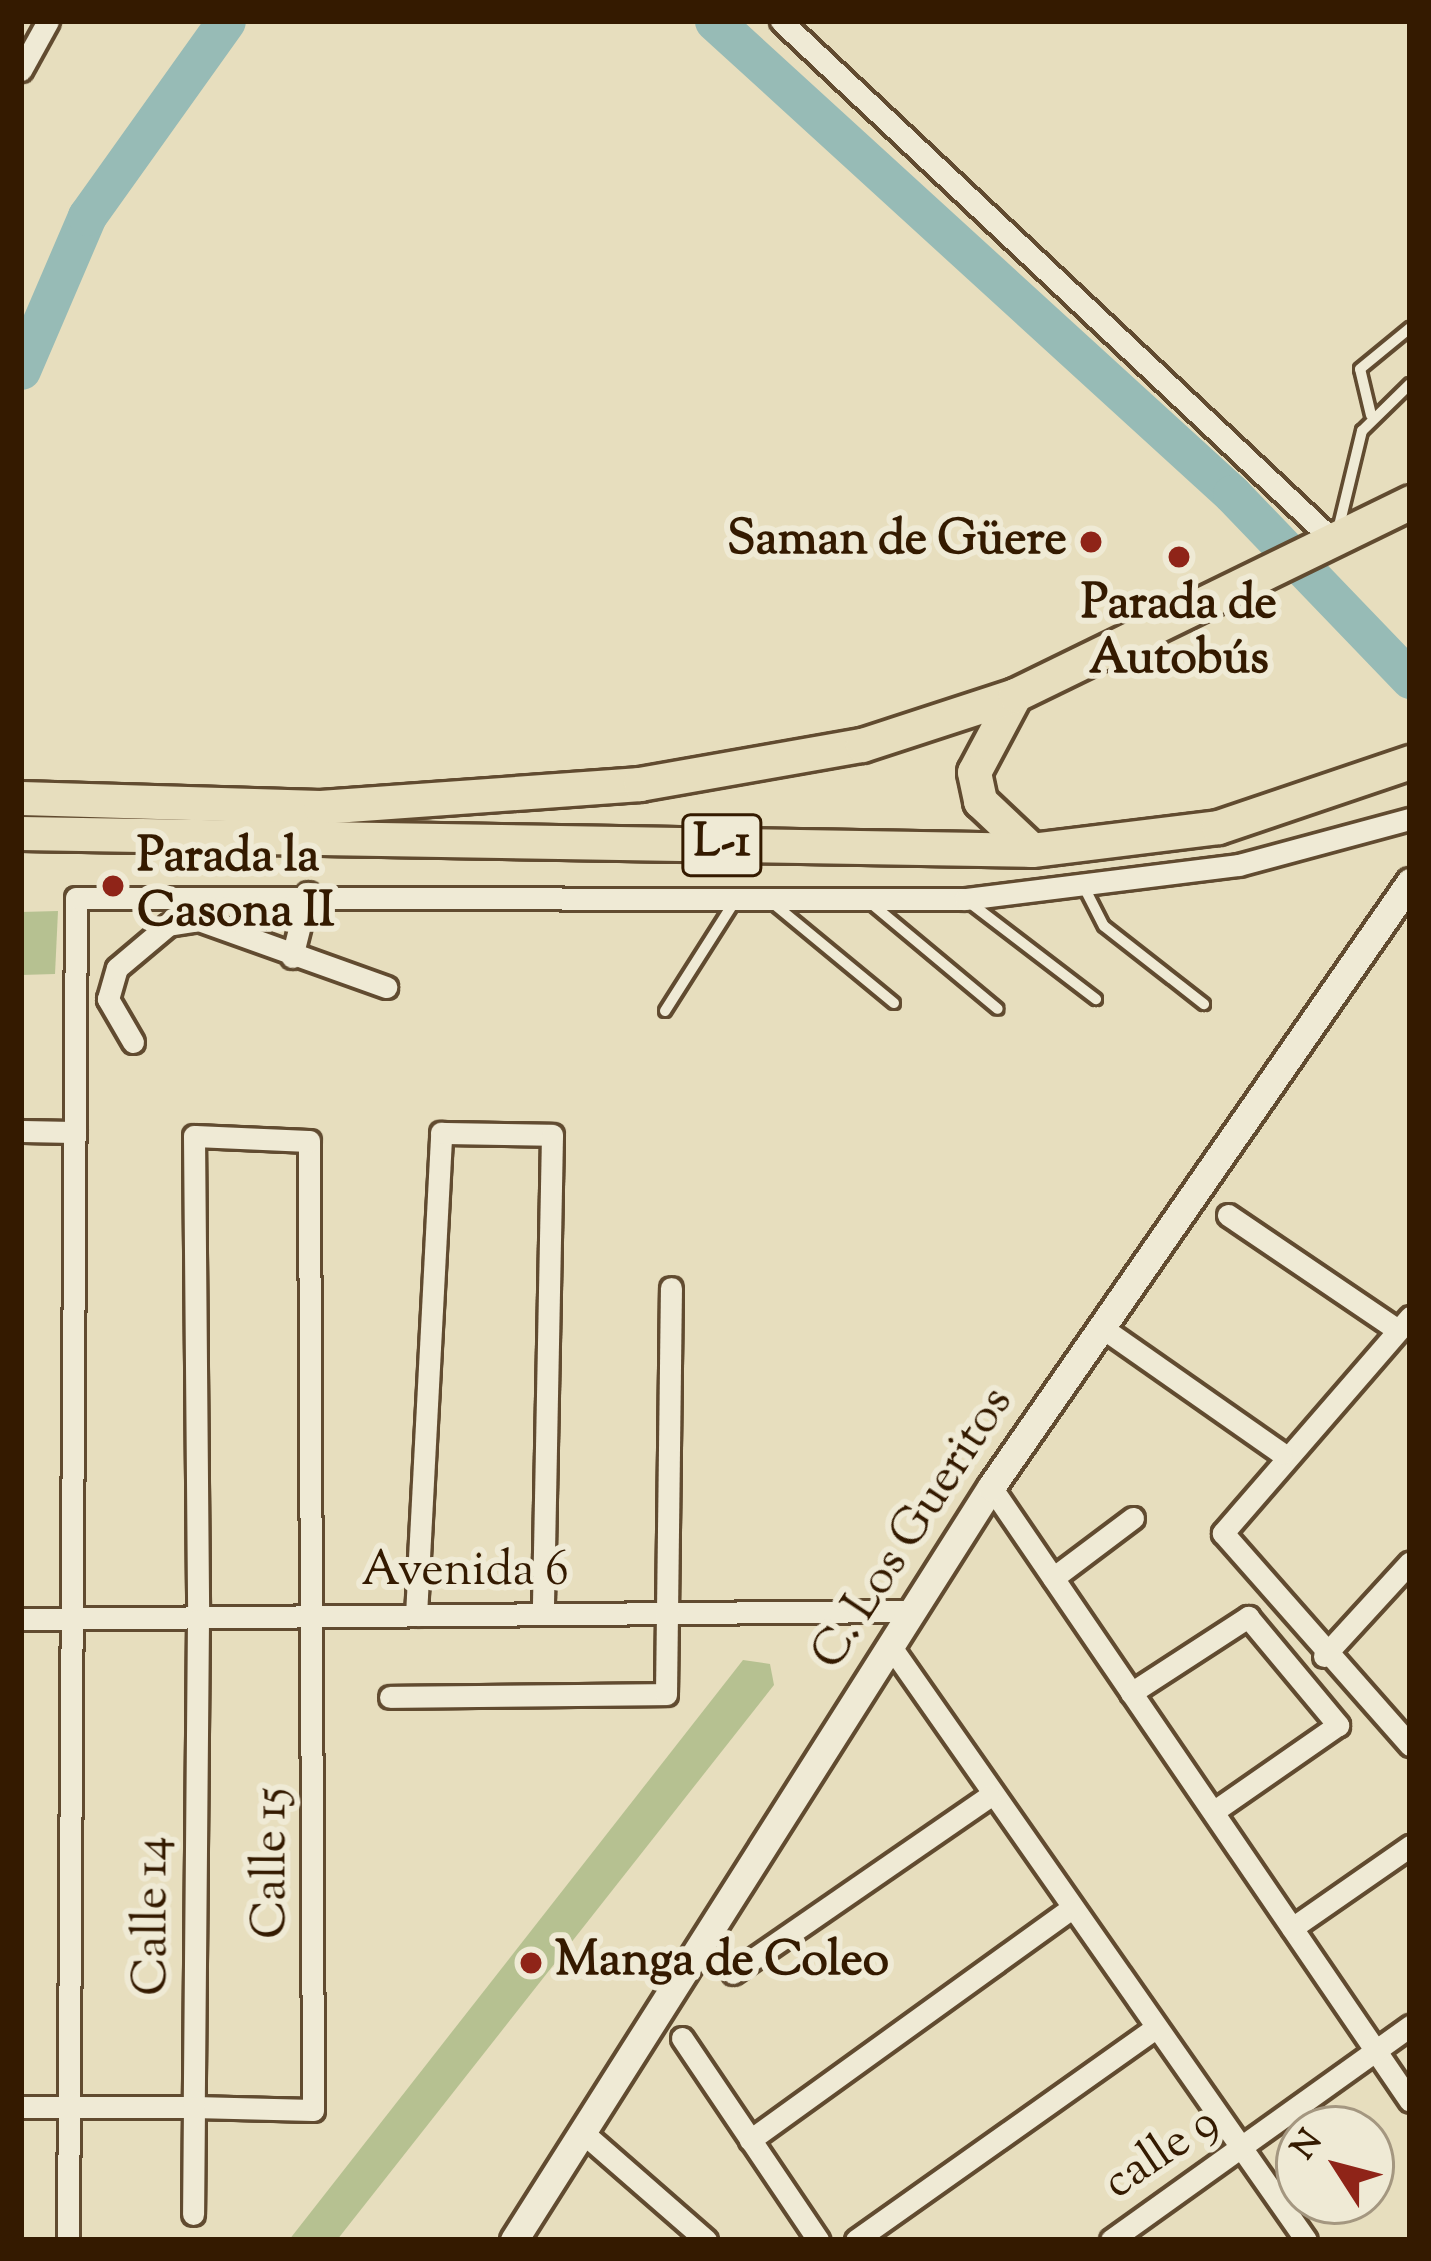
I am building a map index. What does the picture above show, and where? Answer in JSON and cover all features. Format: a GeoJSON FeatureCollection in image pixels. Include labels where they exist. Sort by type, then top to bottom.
{"type":"FeatureCollection","features":[{"type":"Feature","properties":{"kind":"main road","name":"L-1"},"geometry":{"type":"LineString","coordinates":[[21,798],[320,807],[640,784],[862,746],[1015,695],[1262,584],[1410,502]]}},
{"type":"Feature","properties":{"kind":"main road"},"geometry":{"type":"LineString","coordinates":[[1015,695],[974,772],[980,801],[1032,850]]}},
{"type":"Feature","properties":{"kind":"main road","name":"L-1"},"geometry":{"type":"LineString","coordinates":[[21,833],[1032,850],[1218,827],[1400,770]]}},
{"type":"Feature","properties":{"kind":"street"},"geometry":{"type":"LineString","coordinates":[[24,55],[48,21]]}},
{"type":"Feature","properties":{"kind":"street"},"geometry":{"type":"LineString","coordinates":[[782,21],[1323,549]]}},
{"type":"Feature","properties":{"kind":"street"},"geometry":{"type":"LineString","coordinates":[[68,2240],[76,898],[308,893],[965,899],[1086,891],[1410,819]]}},
{"type":"Feature","properties":{"kind":"street","name":"C. Los Gueritos"},"geometry":{"type":"LineString","coordinates":[[514,2240],[991,1486],[1410,882]]}},
{"type":"Feature","properties":{"kind":"street"},"geometry":{"type":"LineString","coordinates":[[292,958],[308,893]]}},
{"type":"Feature","properties":{"kind":"street"},"geometry":{"type":"LineString","coordinates":[[133,1042],[108,999],[117,968],[168,925],[200,920],[292,958],[386,987]]}},
{"type":"Feature","properties":{"kind":"street"},"geometry":{"type":"LineString","coordinates":[[21,1131],[75,1132]]}},
{"type":"Feature","properties":{"kind":"street"},"geometry":{"type":"LineString","coordinates":[[416,1615],[441,1133],[552,1136],[543,1614]]}},
{"type":"Feature","properties":{"kind":"street","name":"Calle 15"},"geometry":{"type":"LineString","coordinates":[[194,2107],[313,2110],[317,1616],[308,1142],[194,1136],[198,1619]]}},
{"type":"Feature","properties":{"kind":"street"},"geometry":{"type":"LineString","coordinates":[[1228,1214],[1404,1323],[1281,1454],[1225,1544],[1410,1745]]}},
{"type":"Feature","properties":{"kind":"street"},"geometry":{"type":"LineString","coordinates":[[389,1697],[666,1694],[671,1288]]}},
{"type":"Feature","properties":{"kind":"street"},"geometry":{"type":"LineString","coordinates":[[1104,1329],[1281,1454]]}},
{"type":"Feature","properties":{"kind":"street"},"geometry":{"type":"LineString","coordinates":[[991,1486],[1410,2101]]}},
{"type":"Feature","properties":{"kind":"street"},"geometry":{"type":"LineString","coordinates":[[1053,1578],[1132,1518]]}},
{"type":"Feature","properties":{"kind":"street"},"geometry":{"type":"LineString","coordinates":[[1324,1656],[1410,1562]]}},
{"type":"Feature","properties":{"kind":"street","name":"Avenida 6"},"geometry":{"type":"LineString","coordinates":[[21,1618],[909,1611]]}},
{"type":"Feature","properties":{"kind":"street"},"geometry":{"type":"LineString","coordinates":[[1131,1693],[1248,1617],[1338,1725],[1213,1812]]}},
{"type":"Feature","properties":{"kind":"street","name":"Calle 14"},"geometry":{"type":"LineString","coordinates":[[193,2214],[198,1619]]}},
{"type":"Feature","properties":{"kind":"street"},"geometry":{"type":"LineString","coordinates":[[889,1644],[1068,1911],[1306,2240]]}},
{"type":"Feature","properties":{"kind":"street"},"geometry":{"type":"LineString","coordinates":[[733,1972],[990,1796]]}},
{"type":"Feature","properties":{"kind":"street"},"geometry":{"type":"LineString","coordinates":[[1292,1928],[1410,1846]]}},
{"type":"Feature","properties":{"kind":"street"},"geometry":{"type":"LineString","coordinates":[[750,2140],[1068,1911]]}},
{"type":"Feature","properties":{"kind":"street","name":"calle 9"},"geometry":{"type":"LineString","coordinates":[[1111,2240],[1240,2153],[1410,2026]]}},
{"type":"Feature","properties":{"kind":"street"},"geometry":{"type":"LineString","coordinates":[[856,2240],[1155,2028]]}},
{"type":"Feature","properties":{"kind":"street"},"geometry":{"type":"LineString","coordinates":[[682,2038],[818,2240]]}},
{"type":"Feature","properties":{"kind":"street"},"geometry":{"type":"LineString","coordinates":[[21,2107],[194,2107]]}},
{"type":"Feature","properties":{"kind":"street"},"geometry":{"type":"LineString","coordinates":[[581,2131],[706,2240]]}},
{"type":"Feature","properties":{"kind":"lane"},"geometry":{"type":"LineString","coordinates":[[1371,415],[1360,369],[1410,328]]}},
{"type":"Feature","properties":{"kind":"lane"},"geometry":{"type":"LineString","coordinates":[[1323,549],[1371,415],[1410,384]]}},
{"type":"Feature","properties":{"kind":"lane"},"geometry":{"type":"LineString","coordinates":[[1086,891],[1104,926],[1204,1004]]}},
{"type":"Feature","properties":{"kind":"lane"},"geometry":{"type":"LineString","coordinates":[[664,1012],[738,896]]}},
{"type":"Feature","properties":{"kind":"lane"},"geometry":{"type":"LineString","coordinates":[[767,897],[776,915],[894,1003]]}},
{"type":"Feature","properties":{"kind":"lane"},"geometry":{"type":"LineString","coordinates":[[865,898],[998,1009]]}},
{"type":"Feature","properties":{"kind":"lane"},"geometry":{"type":"LineString","coordinates":[[965,899],[1096,999]]}},
{"type":"Feature","properties":{"kind":"green space"},"geometry":{"type":"Polygon","coordinates":[[[58,911],[55,974],[21,975],[21,912],[58,911]]]}},
{"type":"Feature","properties":{"kind":"green space","name":"Manga de Coleo"},"geometry":{"type":"Polygon","coordinates":[[[743,1660],[770,1664],[774,1685],[337,2240],[289,2240],[743,1660]]]}},
{"type":"Feature","properties":{"kind":"waterway"},"geometry":{"type":"LineString","coordinates":[[21,370],[87,216],[226,21]]}},
{"type":"Feature","properties":{"kind":"waterway"},"geometry":{"type":"LineString","coordinates":[[714,21],[1232,494],[1410,679]]}},
{"type":"Feature","properties":{"kind":"place","name":"Saman de Güere"},"geometry":{"type":"Point","coordinates":[1091,542]}},
{"type":"Feature","properties":{"kind":"place","name":"Parada de Autobús"},"geometry":{"type":"Point","coordinates":[1179,557]}},
{"type":"Feature","properties":{"kind":"place","name":"Parada la Casona II"},"geometry":{"type":"Point","coordinates":[113,886]}},
{"type":"Feature","properties":{"kind":"place","name":"Manga de Coleo"},"geometry":{"type":"Point","coordinates":[531,1963]}}]}
